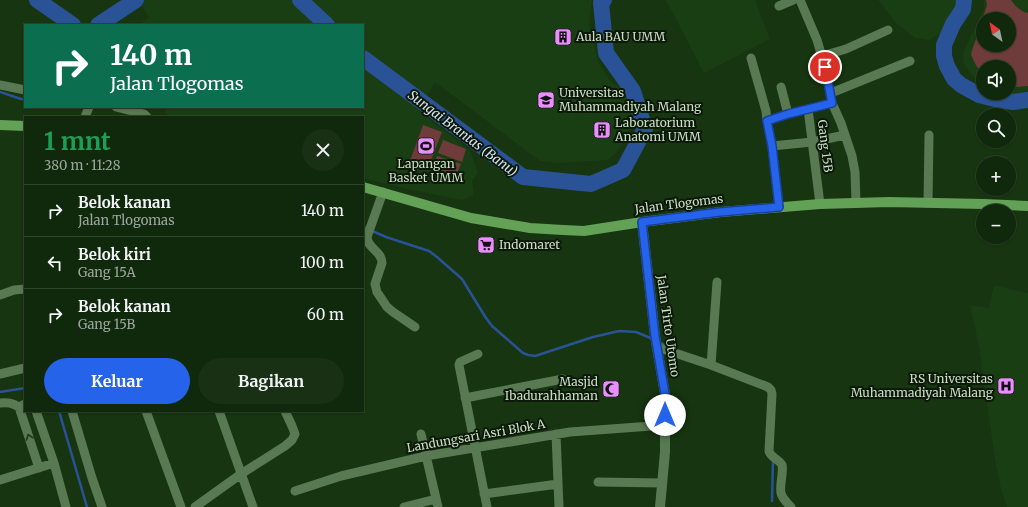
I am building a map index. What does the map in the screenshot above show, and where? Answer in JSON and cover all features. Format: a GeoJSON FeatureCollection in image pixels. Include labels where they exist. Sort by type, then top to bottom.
{"type":"FeatureCollection","features":[{"type":"Feature","properties":{"kind":"main road"},"geometry":{"type":"LineString","coordinates":[[0,125],[24,126]]}},
{"type":"Feature","properties":{"kind":"main road","name":"Jalan Tlogomas"},"geometry":{"type":"LineString","coordinates":[[364,186],[471,218],[530,228],[584,231],[720,212],[820,204],[889,202],[1028,206]]}},
{"type":"Feature","properties":{"kind":"street"},"geometry":{"type":"LineString","coordinates":[[779,6],[793,0]]}},
{"type":"Feature","properties":{"kind":"street"},"geometry":{"type":"LineString","coordinates":[[800,0],[817,40],[825,67],[832,103],[841,122],[852,156],[855,172],[856,203]]}},
{"type":"Feature","properties":{"kind":"street"},"geometry":{"type":"LineString","coordinates":[[822,56],[846,49],[888,30]]}},
{"type":"Feature","properties":{"kind":"street"},"geometry":{"type":"LineString","coordinates":[[751,58],[766,111],[772,146],[779,207]]}},
{"type":"Feature","properties":{"kind":"street"},"geometry":{"type":"LineString","coordinates":[[831,93],[910,61]]}},
{"type":"Feature","properties":{"kind":"street"},"geometry":{"type":"LineString","coordinates":[[0,85],[24,90]]}},
{"type":"Feature","properties":{"kind":"street"},"geometry":{"type":"LineString","coordinates":[[781,87],[788,114]]}},
{"type":"Feature","properties":{"kind":"street"},"geometry":{"type":"LineString","coordinates":[[808,109],[832,103]]}},
{"type":"Feature","properties":{"kind":"street"},"geometry":{"type":"LineString","coordinates":[[119,108],[146,116]]}},
{"type":"Feature","properties":{"kind":"street","name":"Gang 15B"},"geometry":{"type":"LineString","coordinates":[[767,121],[808,109],[820,204]]}},
{"type":"Feature","properties":{"kind":"street"},"geometry":{"type":"LineString","coordinates":[[772,146],[812,142],[845,135]]}},
{"type":"Feature","properties":{"kind":"street"},"geometry":{"type":"LineString","coordinates":[[928,203],[930,135]]}},
{"type":"Feature","properties":{"kind":"street"},"geometry":{"type":"LineString","coordinates":[[383,192],[367,240],[381,256],[382,260],[375,284],[377,292],[387,307],[415,327]]}},
{"type":"Feature","properties":{"kind":"street","name":"Jalan Tirto Utomo"},"geometry":{"type":"LineString","coordinates":[[642,222],[656,342],[665,394],[665,452],[660,507]]}},
{"type":"Feature","properties":{"kind":"street"},"geometry":{"type":"LineString","coordinates":[[711,362],[717,282]]}},
{"type":"Feature","properties":{"kind":"street"},"geometry":{"type":"LineString","coordinates":[[0,295],[14,290],[24,289]]}},
{"type":"Feature","properties":{"kind":"street"},"geometry":{"type":"LineString","coordinates":[[656,342],[711,362],[768,387],[771,390],[769,451],[783,468],[780,493],[791,507]]}},
{"type":"Feature","properties":{"kind":"street"},"geometry":{"type":"LineString","coordinates":[[478,354],[462,360],[459,365],[487,507]]}},
{"type":"Feature","properties":{"kind":"street"},"geometry":{"type":"LineString","coordinates":[[0,374],[24,368]]}},
{"type":"Feature","properties":{"kind":"street"},"geometry":{"type":"LineString","coordinates":[[466,398],[563,379]]}},
{"type":"Feature","properties":{"kind":"street"},"geometry":{"type":"LineString","coordinates":[[0,403],[6,402],[22,405],[39,468]]}},
{"type":"Feature","properties":{"kind":"street"},"geometry":{"type":"LineString","coordinates":[[36,412],[54,463],[66,507]]}},
{"type":"Feature","properties":{"kind":"street"},"geometry":{"type":"LineString","coordinates":[[72,412],[102,507]]}},
{"type":"Feature","properties":{"kind":"street"},"geometry":{"type":"LineString","coordinates":[[146,412],[181,507]]}},
{"type":"Feature","properties":{"kind":"street"},"geometry":{"type":"LineString","coordinates":[[219,412],[253,507]]}},
{"type":"Feature","properties":{"kind":"street"},"geometry":{"type":"LineString","coordinates":[[195,507],[292,440],[294,434],[285,412]]}},
{"type":"Feature","properties":{"kind":"street","name":"Landungsari Asri Blok A"},"geometry":{"type":"LineString","coordinates":[[295,491],[341,476],[426,456],[570,432],[665,425]]}},
{"type":"Feature","properties":{"kind":"street"},"geometry":{"type":"LineString","coordinates":[[404,507],[437,503],[421,434]]}},
{"type":"Feature","properties":{"kind":"street"},"geometry":{"type":"LineString","coordinates":[[556,434],[559,507]]}},
{"type":"Feature","properties":{"kind":"street"},"geometry":{"type":"LineString","coordinates":[[0,480],[54,463]]}},
{"type":"Feature","properties":{"kind":"street"},"geometry":{"type":"LineString","coordinates":[[598,482],[662,483]]}},
{"type":"Feature","properties":{"kind":"street"},"geometry":{"type":"LineString","coordinates":[[484,494],[558,484]]}},
{"type":"Feature","properties":{"kind":"shaded area","name":"Universitas Muhammadiyah Malang"},"geometry":{"type":"Polygon","coordinates":[[[139,0],[592,0],[589,25],[599,63],[611,82],[630,92],[633,98],[634,102],[630,132],[616,153],[607,160],[558,163],[540,161],[435,82],[418,111],[470,150],[478,173],[472,181],[474,195],[462,200],[407,189],[364,178],[364,116],[168,116],[164,108],[364,108],[364,24],[140,24],[149,18],[139,0]]]}},
{"type":"Feature","properties":{"kind":"shaded area","name":"Universitas Muhammadiyah Malang"},"geometry":{"type":"Polygon","coordinates":[[[666,0],[755,0],[770,39],[704,73],[666,0]]]}},
{"type":"Feature","properties":{"kind":"shaded area"},"geometry":{"type":"Polygon","coordinates":[[[878,0],[962,0],[954,16],[941,33],[929,40],[915,38],[896,23],[878,0]]]}},
{"type":"Feature","properties":{"kind":"shaded area"},"geometry":{"type":"Polygon","coordinates":[[[984,0],[1028,0],[1028,93],[1016,94],[1016,60],[976,60],[976,79],[964,64],[963,53],[976,25],[976,52],[1016,52],[1016,12],[982,12],[984,8],[984,0]]]}},
{"type":"Feature","properties":{"kind":"shaded area"},"geometry":{"type":"Polygon","coordinates":[[[986,0],[1011,0],[1018,8],[1028,13],[1028,86],[1016,87],[1016,60],[976,60],[976,64],[971,54],[976,39],[976,52],[1016,52],[1016,12],[985,12],[987,5],[986,0]]]}},
{"type":"Feature","properties":{"kind":"shaded area","name":"Lapangan Basket UMM"},"geometry":{"type":"Polygon","coordinates":[[[423,125],[442,132],[428,168],[410,161],[423,125]]]}},
{"type":"Feature","properties":{"kind":"shaded area"},"geometry":{"type":"Polygon","coordinates":[[[443,140],[466,149],[462,162],[438,153],[443,140]]]}},
{"type":"Feature","properties":{"kind":"shaded area"},"geometry":{"type":"Polygon","coordinates":[[[437,156],[461,164],[455,178],[432,169],[437,156]]]}},
{"type":"Feature","properties":{"kind":"shaded area","name":"RS Universitas Muhammadiyah Malang"},"geometry":{"type":"Polygon","coordinates":[[[994,285],[1028,293],[1028,507],[1007,507],[1001,489],[995,460],[979,346],[970,305],[989,308],[994,285]]]}},
{"type":"Feature","properties":{"kind":"waterway","name":"Sungai Brantas (Banu)"},"geometry":{"type":"LineString","coordinates":[[37,0],[72,24]]}},
{"type":"Feature","properties":{"kind":"waterway","name":"Sungai Brantas (Banu)"},"geometry":{"type":"LineString","coordinates":[[100,24],[136,0]]}},
{"type":"Feature","properties":{"kind":"waterway","name":"Sungai Brantas (Banu)"},"geometry":{"type":"LineString","coordinates":[[300,0],[326,24]]}},
{"type":"Feature","properties":{"kind":"waterway","name":"Sungai Brantas (Banu)"},"geometry":{"type":"LineString","coordinates":[[364,59],[523,177],[591,184],[623,170],[645,129],[633,91],[606,53],[601,3],[604,0]]}},
{"type":"Feature","properties":{"kind":"waterway","name":"Sungai Brantas (Banu)"},"geometry":{"type":"LineString","coordinates":[[964,0],[963,9],[953,24],[944,45],[944,56],[947,66],[954,79],[961,85],[979,95],[1013,102],[1028,100]]}},
{"type":"Feature","properties":{"kind":"waterway"},"geometry":{"type":"LineString","coordinates":[[0,92],[24,99]]}},
{"type":"Feature","properties":{"kind":"waterway"},"geometry":{"type":"LineString","coordinates":[[364,227],[386,237],[429,251],[437,257],[462,279],[492,326],[523,353],[528,355],[535,356],[593,337],[619,331],[636,332],[653,339]]}},
{"type":"Feature","properties":{"kind":"waterway"},"geometry":{"type":"LineString","coordinates":[[659,342],[669,347]]}},
{"type":"Feature","properties":{"kind":"waterway"},"geometry":{"type":"LineString","coordinates":[[0,392],[24,388]]}},
{"type":"Feature","properties":{"kind":"waterway"},"geometry":{"type":"LineString","coordinates":[[59,412],[87,507]]}},
{"type":"Feature","properties":{"kind":"waterway"},"geometry":{"type":"LineString","coordinates":[[772,501],[773,461]]}},
{"type":"Feature","properties":{"kind":"place","name":"Aula BAU UMM"},"geometry":{"type":"Point","coordinates":[563,37]}},
{"type":"Feature","properties":{"kind":"place","name":"Universitas Muhammadiyah Malang"},"geometry":{"type":"Point","coordinates":[546,100]}},
{"type":"Feature","properties":{"kind":"place","name":"Laboratorium Anatomi UMM"},"geometry":{"type":"Point","coordinates":[602,130]}},
{"type":"Feature","properties":{"kind":"place","name":"Lapangan Basket UMM"},"geometry":{"type":"Point","coordinates":[426,146]}},
{"type":"Feature","properties":{"kind":"place","name":"Indomaret"},"geometry":{"type":"Point","coordinates":[486,245]}},
{"type":"Feature","properties":{"kind":"place","name":"RS Universitas Muhammadiyah Malang"},"geometry":{"type":"Point","coordinates":[1006,386]}},
{"type":"Feature","properties":{"kind":"place","name":"Masjid Ibadurahhaman"},"geometry":{"type":"Point","coordinates":[611,389]}},
{"type":"Feature","properties":{"kind":"route"},"geometry":{"type":"LineString","coordinates":[[665,415],[665,394],[655,336],[642,222],[720,212],[779,207],[772,146],[767,121],[832,103],[825,67]]}}]}
